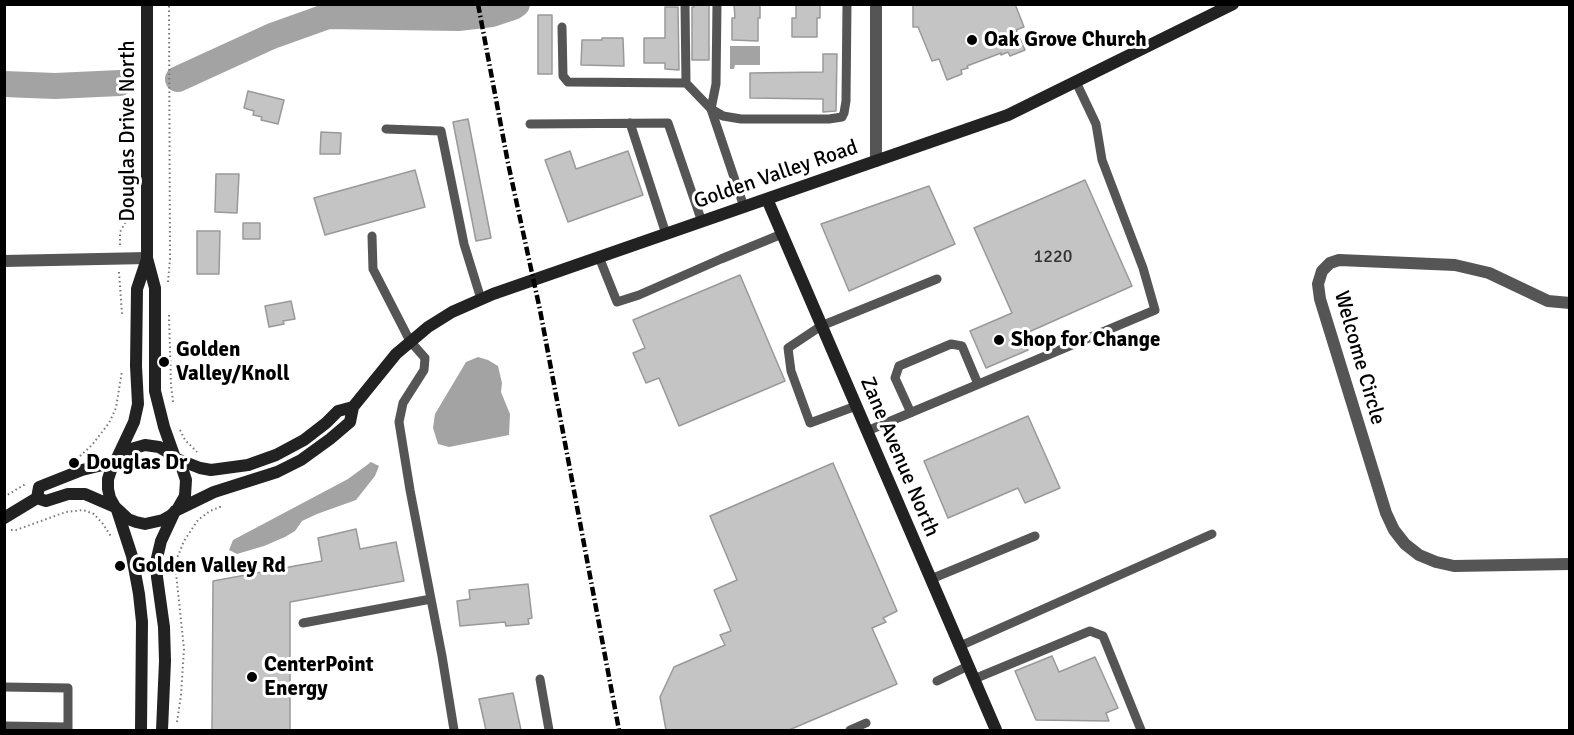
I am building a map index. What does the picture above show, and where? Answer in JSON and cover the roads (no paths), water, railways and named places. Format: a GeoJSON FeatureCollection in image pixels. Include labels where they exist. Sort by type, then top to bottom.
{"type":"FeatureCollection","features":[{"type":"Feature","properties":{"kind":"street","name":"Douglas Drive North"},"geometry":{"type":"LineString","coordinates":[[147,4],[147,258],[155,288],[155,391],[164,427],[176,458]]}},
{"type":"Feature","properties":{"kind":"street"},"geometry":{"type":"LineString","coordinates":[[876,4],[876,161]]}},
{"type":"Feature","properties":{"kind":"street","name":"Golden Valley Road"},"geometry":{"type":"LineString","coordinates":[[176,511],[214,492],[277,472],[301,460],[350,422],[353,406],[396,354],[428,327],[452,312],[481,299],[599,257],[1008,115],[1233,4]]}},
{"type":"Feature","properties":{"kind":"street","name":"Zane Avenue North"},"geometry":{"type":"LineString","coordinates":[[766,199],[996,730]]}},
{"type":"Feature","properties":{"kind":"street","name":"Douglas Drive North"},"geometry":{"type":"LineString","coordinates":[[116,461],[134,422],[138,404],[137,289],[147,258]]}},
{"type":"Feature","properties":{"kind":"street"},"geometry":{"type":"LineString","coordinates":[[4,261],[147,258]]}},
{"type":"Feature","properties":{"kind":"street","name":"Welcome Circle"},"geometry":{"type":"LineString","coordinates":[[1569,303],[1548,301],[1489,273],[1455,265],[1339,260],[1330,263],[1322,271],[1318,284],[1320,299],[1386,513],[1394,530],[1405,544],[1419,555],[1454,566],[1569,564]]}},
{"type":"Feature","properties":{"kind":"street","name":"Golden Valley Road"},"geometry":{"type":"LineString","coordinates":[[176,458],[188,465],[211,470],[248,465],[276,455],[304,440],[338,411],[353,406]]}},
{"type":"Feature","properties":{"kind":"street"},"geometry":{"type":"LineString","coordinates":[[4,518],[37,498],[39,487],[82,470],[116,461],[131,449],[145,445],[159,447],[176,458],[185,472],[185,496],[162,541],[157,558],[165,649],[162,730]]}},
{"type":"Feature","properties":{"kind":"street"},"geometry":{"type":"LineString","coordinates":[[116,461],[108,479],[108,489],[132,556],[142,622],[141,730]]}},
{"type":"Feature","properties":{"kind":"street"},"geometry":{"type":"LineString","coordinates":[[37,498],[46,501],[68,494],[85,494],[116,508],[128,519],[145,524],[163,520],[176,511]]}},
{"type":"Feature","properties":{"kind":"lane"},"geometry":{"type":"LineString","coordinates":[[685,4],[686,83],[711,109],[723,116],[741,119],[842,117],[846,101],[847,4]]}},
{"type":"Feature","properties":{"kind":"lane"},"geometry":{"type":"LineString","coordinates":[[717,4],[716,84],[711,109],[744,207]]}},
{"type":"Feature","properties":{"kind":"lane"},"geometry":{"type":"LineString","coordinates":[[562,27],[563,76],[568,82],[686,83]]}},
{"type":"Feature","properties":{"kind":"lane"},"geometry":{"type":"LineString","coordinates":[[867,431],[1155,310],[1143,268],[1102,160],[1096,124],[1076,82]]}},
{"type":"Feature","properties":{"kind":"lane"},"geometry":{"type":"LineString","coordinates":[[630,123],[666,234]]}},
{"type":"Feature","properties":{"kind":"lane"},"geometry":{"type":"LineString","coordinates":[[530,124],[668,123],[702,222]]}},
{"type":"Feature","properties":{"kind":"lane"},"geometry":{"type":"LineString","coordinates":[[386,129],[441,131],[464,244],[481,299]]}},
{"type":"Feature","properties":{"kind":"lane"},"geometry":{"type":"LineString","coordinates":[[599,257],[618,302],[782,234]]}},
{"type":"Feature","properties":{"kind":"lane"},"geometry":{"type":"LineString","coordinates":[[372,236],[373,269],[410,341],[424,358],[424,370],[403,403],[399,422],[450,696],[454,730]]}},
{"type":"Feature","properties":{"kind":"lane"},"geometry":{"type":"LineString","coordinates":[[856,406],[810,423],[791,371],[788,348],[821,326],[937,279]]}},
{"type":"Feature","properties":{"kind":"lane"},"geometry":{"type":"LineString","coordinates":[[911,413],[895,378],[899,366],[951,344],[962,346],[978,384]]}},
{"type":"Feature","properties":{"kind":"lane"},"geometry":{"type":"LineString","coordinates":[[960,646],[1212,534]]}},
{"type":"Feature","properties":{"kind":"lane"},"geometry":{"type":"LineString","coordinates":[[931,579],[1035,536]]}},
{"type":"Feature","properties":{"kind":"lane"},"geometry":{"type":"LineString","coordinates":[[303,623],[431,598]]}},
{"type":"Feature","properties":{"kind":"lane"},"geometry":{"type":"LineString","coordinates":[[974,679],[1090,631],[1103,636],[1141,730]]}},
{"type":"Feature","properties":{"kind":"lane"},"geometry":{"type":"LineString","coordinates":[[937,681],[968,666]]}},
{"type":"Feature","properties":{"kind":"lane"},"geometry":{"type":"LineString","coordinates":[[540,679],[549,730]]}},
{"type":"Feature","properties":{"kind":"lane"},"geometry":{"type":"LineString","coordinates":[[4,687],[68,688],[68,729],[4,726]]}},
{"type":"Feature","properties":{"kind":"lane"},"geometry":{"type":"LineString","coordinates":[[850,730],[866,723]]}},
{"type":"Feature","properties":{"kind":"waterway"},"geometry":{"type":"LineString","coordinates":[[178,79],[272,36],[328,16],[458,18],[492,14],[517,4]]}},
{"type":"Feature","properties":{"kind":"waterway"},"geometry":{"type":"LineString","coordinates":[[4,84],[55,86],[120,83]]}},
{"type":"Feature","properties":{"kind":"railway"},"geometry":{"type":"LineString","coordinates":[[478,4],[508,163],[540,310],[619,730]]}},
{"type":"Feature","properties":{"kind":"place","name":"Oak Grove Church"},"geometry":{"type":"Point","coordinates":[972,40]}},
{"type":"Feature","properties":{"kind":"place","name":"Shop for Change"},"geometry":{"type":"Point","coordinates":[999,340]}},
{"type":"Feature","properties":{"kind":"place","name":"Golden Valley/Knoll"},"geometry":{"type":"Point","coordinates":[164,362]}},
{"type":"Feature","properties":{"kind":"place","name":"Douglas Dr"},"geometry":{"type":"Point","coordinates":[74,463]}},
{"type":"Feature","properties":{"kind":"place","name":"Golden Valley Rd"},"geometry":{"type":"Point","coordinates":[120,566]}},
{"type":"Feature","properties":{"kind":"place","name":"CenterPoint Energy"},"geometry":{"type":"Point","coordinates":[252,677]}}]}
